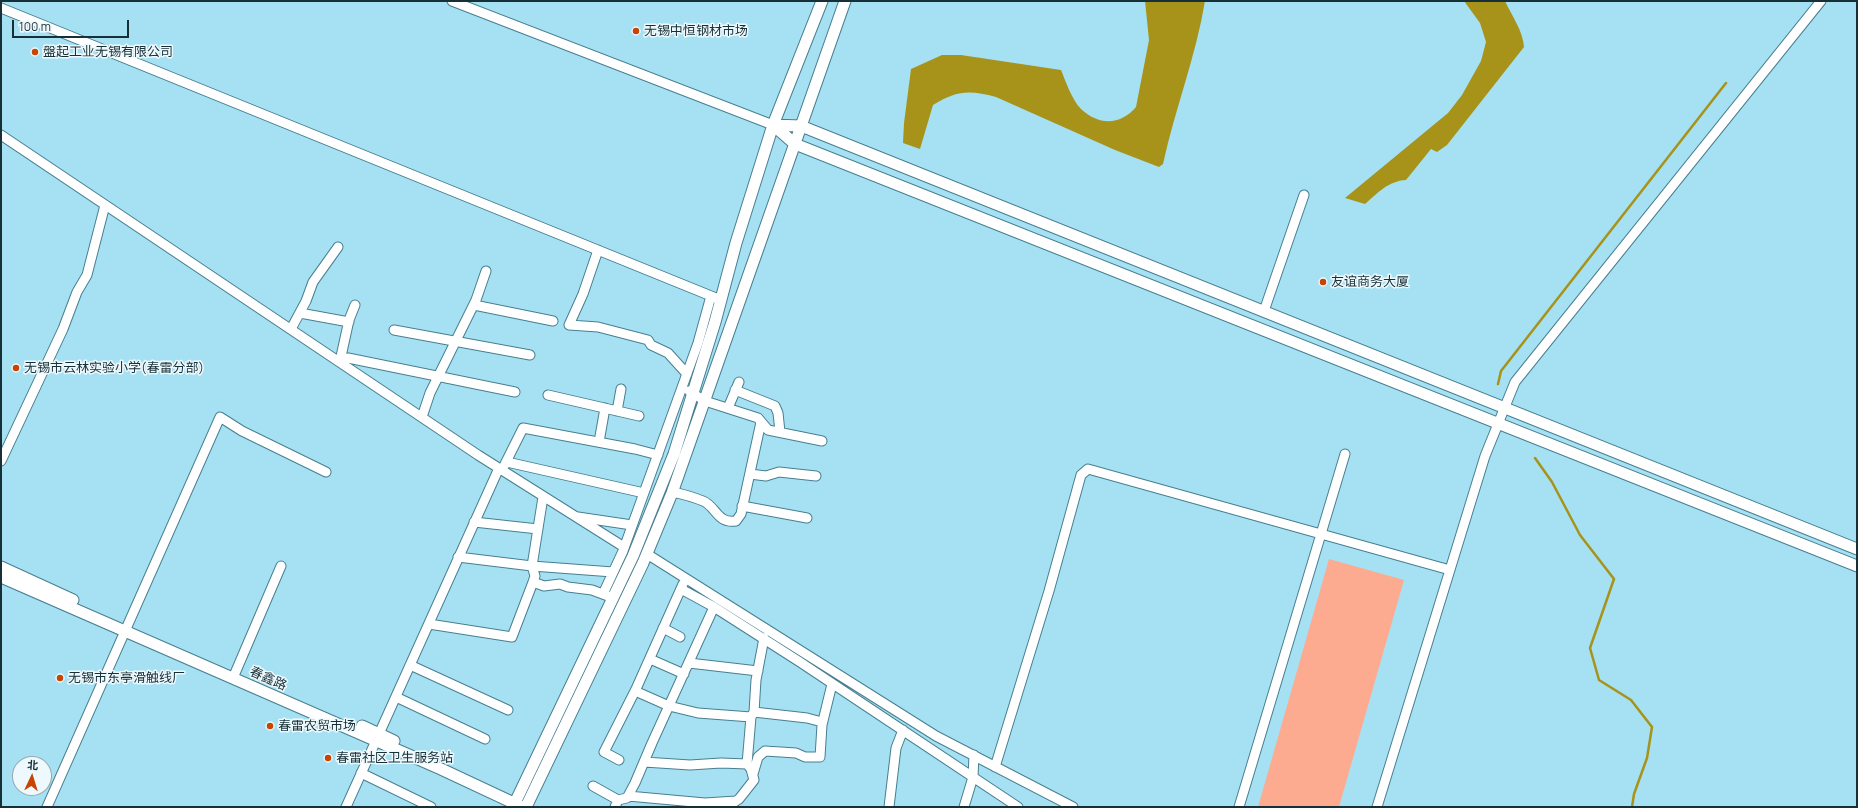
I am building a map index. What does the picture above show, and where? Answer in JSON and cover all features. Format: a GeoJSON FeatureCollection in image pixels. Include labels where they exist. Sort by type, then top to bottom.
{"type":"FeatureCollection","features":[{"type":"Feature","properties":{"kind":"main road"},"geometry":{"type":"LineString","coordinates":[[518,806],[608,596],[633,556],[674,454],[693,394],[716,298],[736,243],[773,125],[822,1]]}},
{"type":"Feature","properties":{"kind":"main road"},"geometry":{"type":"LineString","coordinates":[[518,806],[647,554],[673,492],[845,1]]}},
{"type":"Feature","properties":{"kind":"main road"},"geometry":{"type":"LineString","coordinates":[[773,125],[801,126],[1857,549]]}},
{"type":"Feature","properties":{"kind":"main road"},"geometry":{"type":"LineString","coordinates":[[773,125],[795,144],[1499,422],[1857,566]]}},
{"type":"Feature","properties":{"kind":"main road","name":"春鑫路"},"geometry":{"type":"LineString","coordinates":[[1,568],[126,627],[500,791],[518,806]]}},
{"type":"Feature","properties":{"kind":"main road","name":"春鑫路"},"geometry":{"type":"LineString","coordinates":[[1,577],[126,627]]}},
{"type":"Feature","properties":{"kind":"street"},"geometry":{"type":"LineString","coordinates":[[452,1],[773,125]]}},
{"type":"Feature","properties":{"kind":"street"},"geometry":{"type":"LineString","coordinates":[[1377,807],[1485,456],[1515,382],[1821,1]]}},
{"type":"Feature","properties":{"kind":"street"},"geometry":{"type":"LineString","coordinates":[[1,8],[716,298],[698,343],[632,526],[613,572],[608,596],[592,590],[568,587],[560,584],[544,586],[533,582]]}},
{"type":"Feature","properties":{"kind":"street"},"geometry":{"type":"LineString","coordinates":[[1,135],[500,469],[624,547]]}},
{"type":"Feature","properties":{"kind":"street"},"geometry":{"type":"LineString","coordinates":[[1264,311],[1304,195]]}},
{"type":"Feature","properties":{"kind":"street"},"geometry":{"type":"LineString","coordinates":[[1,461],[63,329],[77,292],[87,275],[105,205]]}},
{"type":"Feature","properties":{"kind":"street"},"geometry":{"type":"LineString","coordinates":[[291,329],[300,313],[313,282],[338,247]]}},
{"type":"Feature","properties":{"kind":"street"},"geometry":{"type":"LineString","coordinates":[[598,250],[583,294],[569,325],[598,327],[648,340],[651,345],[668,352],[687,374]]}},
{"type":"Feature","properties":{"kind":"street"},"geometry":{"type":"LineString","coordinates":[[422,417],[430,393],[474,305],[486,271]]}},
{"type":"Feature","properties":{"kind":"street"},"geometry":{"type":"LineString","coordinates":[[340,361],[349,322],[355,305]]}},
{"type":"Feature","properties":{"kind":"street"},"geometry":{"type":"LineString","coordinates":[[474,305],[553,320]]}},
{"type":"Feature","properties":{"kind":"street"},"geometry":{"type":"LineString","coordinates":[[300,313],[349,322]]}},
{"type":"Feature","properties":{"kind":"street"},"geometry":{"type":"LineString","coordinates":[[394,330],[456,340],[530,355]]}},
{"type":"Feature","properties":{"kind":"street"},"geometry":{"type":"LineString","coordinates":[[340,361],[348,358],[515,392]]}},
{"type":"Feature","properties":{"kind":"street"},"geometry":{"type":"LineString","coordinates":[[728,408],[737,386],[775,406],[778,413],[780,432]]}},
{"type":"Feature","properties":{"kind":"street"},"geometry":{"type":"LineString","coordinates":[[683,387],[705,401],[758,418],[768,430],[822,441]]}},
{"type":"Feature","properties":{"kind":"street"},"geometry":{"type":"LineString","coordinates":[[617,411],[620,389]]}},
{"type":"Feature","properties":{"kind":"street"},"geometry":{"type":"LineString","coordinates":[[548,394],[640,416]]}},
{"type":"Feature","properties":{"kind":"street"},"geometry":{"type":"LineString","coordinates":[[599,442],[605,408]]}},
{"type":"Feature","properties":{"kind":"street"},"geometry":{"type":"LineString","coordinates":[[47,807],[220,417],[242,431],[326,472]]}},
{"type":"Feature","properties":{"kind":"street"},"geometry":{"type":"LineString","coordinates":[[673,492],[703,501],[708,504],[718,516],[731,522],[738,519],[750,474],[761,422]]}},
{"type":"Feature","properties":{"kind":"street"},"geometry":{"type":"LineString","coordinates":[[346,807],[474,522],[500,469],[507,462],[523,428],[658,455]]}},
{"type":"Feature","properties":{"kind":"street"},"geometry":{"type":"LineString","coordinates":[[1239,807],[1322,536],[1345,454]]}},
{"type":"Feature","properties":{"kind":"street"},"geometry":{"type":"LineString","coordinates":[[507,462],[644,493]]}},
{"type":"Feature","properties":{"kind":"street"},"geometry":{"type":"LineString","coordinates":[[996,767],[1049,591],[1081,475],[1088,470],[1322,536],[1450,570]]}},
{"type":"Feature","properties":{"kind":"street"},"geometry":{"type":"LineString","coordinates":[[750,474],[766,476],[779,472],[816,476]]}},
{"type":"Feature","properties":{"kind":"street"},"geometry":{"type":"LineString","coordinates":[[429,624],[512,637],[535,576],[532,566],[543,497]]}},
{"type":"Feature","properties":{"kind":"street"},"geometry":{"type":"LineString","coordinates":[[742,506],[807,518]]}},
{"type":"Feature","properties":{"kind":"street"},"geometry":{"type":"LineString","coordinates":[[573,516],[632,526]]}},
{"type":"Feature","properties":{"kind":"street"},"geometry":{"type":"LineString","coordinates":[[474,522],[538,529]]}},
{"type":"Feature","properties":{"kind":"street"},"geometry":{"type":"LineString","coordinates":[[647,554],[936,736],[1073,807]]}},
{"type":"Feature","properties":{"kind":"street"},"geometry":{"type":"LineString","coordinates":[[458,557],[532,566],[613,572]]}},
{"type":"Feature","properties":{"kind":"street"},"geometry":{"type":"LineString","coordinates":[[234,675],[281,566]]}},
{"type":"Feature","properties":{"kind":"street"},"geometry":{"type":"LineString","coordinates":[[619,760],[604,752],[635,691],[686,579]]}},
{"type":"Feature","properties":{"kind":"street"},"geometry":{"type":"LineString","coordinates":[[681,589],[714,606],[764,638],[1018,807]]}},
{"type":"Feature","properties":{"kind":"street"},"geometry":{"type":"LineString","coordinates":[[593,786],[617,804],[627,798],[635,784],[714,606]]}},
{"type":"Feature","properties":{"kind":"street"},"geometry":{"type":"LineString","coordinates":[[663,628],[680,637]]}},
{"type":"Feature","properties":{"kind":"street"},"geometry":{"type":"LineString","coordinates":[[727,807],[748,790],[754,780],[753,774],[747,764],[752,715],[764,638]]}},
{"type":"Feature","properties":{"kind":"street"},"geometry":{"type":"LineString","coordinates":[[650,659],[684,674]]}},
{"type":"Feature","properties":{"kind":"street"},"geometry":{"type":"LineString","coordinates":[[689,663],[758,671]]}},
{"type":"Feature","properties":{"kind":"street"},"geometry":{"type":"LineString","coordinates":[[410,665],[508,710]]}},
{"type":"Feature","properties":{"kind":"street"},"geometry":{"type":"LineString","coordinates":[[753,774],[758,757],[765,751],[796,753],[806,757],[820,757],[822,722],[832,684]]}},
{"type":"Feature","properties":{"kind":"street"},"geometry":{"type":"LineString","coordinates":[[635,691],[669,706],[698,713],[807,718],[822,722]]}},
{"type":"Feature","properties":{"kind":"street"},"geometry":{"type":"LineString","coordinates":[[396,697],[485,739]]}},
{"type":"Feature","properties":{"kind":"street"},"geometry":{"type":"LineString","coordinates":[[889,807],[896,748],[904,730]]}},
{"type":"Feature","properties":{"kind":"street"},"geometry":{"type":"LineString","coordinates":[[964,807],[973,777],[974,756]]}},
{"type":"Feature","properties":{"kind":"street"},"geometry":{"type":"LineString","coordinates":[[644,762],[747,764]]}},
{"type":"Feature","properties":{"kind":"street"},"geometry":{"type":"LineString","coordinates":[[361,773],[431,807]]}},
{"type":"Feature","properties":{"kind":"street"},"geometry":{"type":"LineString","coordinates":[[628,796],[705,803],[736,801]]}},
{"type":"Feature","properties":{"kind":"shaded area"},"geometry":{"type":"Polygon","coordinates":[[[1145,1],[1205,1],[1191,62],[1173,123],[1163,164],[1159,167],[1115,150],[996,97],[971,92],[949,96],[933,105],[920,149],[903,143],[911,69],[942,55],[961,55],[1061,70],[1075,101],[1088,115],[1102,121],[1117,120],[1124,117],[1136,107],[1149,40],[1145,1]]]}},
{"type":"Feature","properties":{"kind":"shaded area"},"geometry":{"type":"Polygon","coordinates":[[[1464,1],[1505,1],[1522,35],[1524,47],[1447,145],[1437,152],[1431,149],[1406,180],[1389,185],[1365,204],[1345,198],[1448,113],[1462,95],[1481,61],[1486,42],[1480,23],[1464,1]]]}},
{"type":"Feature","properties":{"kind":"shaded area"},"geometry":{"type":"Polygon","coordinates":[[[1329,559],[1404,580],[1339,807],[1258,807],[1329,559]]]}},
{"type":"Feature","properties":{"kind":"waterway"},"geometry":{"type":"LineString","coordinates":[[1498,384],[1501,371],[1726,83]]}},
{"type":"Feature","properties":{"kind":"waterway"},"geometry":{"type":"LineString","coordinates":[[1535,458],[1552,482],[1580,535],[1614,579],[1590,648],[1599,680],[1631,700],[1652,727],[1647,758],[1634,794],[1632,807]]}},
{"type":"Feature","properties":{"kind":"place","name":"无锡中恒钢材市场"},"geometry":{"type":"Point","coordinates":[636,31]}},
{"type":"Feature","properties":{"kind":"place","name":"盤起工业无锡有限公司"},"geometry":{"type":"Point","coordinates":[35,52]}},
{"type":"Feature","properties":{"kind":"place","name":"友谊商务大厦"},"geometry":{"type":"Point","coordinates":[1323,282]}},
{"type":"Feature","properties":{"kind":"place","name":"无锡市云林实验小学(春雷分部)"},"geometry":{"type":"Point","coordinates":[16,368]}},
{"type":"Feature","properties":{"kind":"place","name":"无锡市东亭滑触线厂"},"geometry":{"type":"Point","coordinates":[60,678]}},
{"type":"Feature","properties":{"kind":"place","name":"春雷农贸市场"},"geometry":{"type":"Point","coordinates":[270,726]}},
{"type":"Feature","properties":{"kind":"place","name":"春雷社区卫生服务站"},"geometry":{"type":"Point","coordinates":[328,758]}}]}
